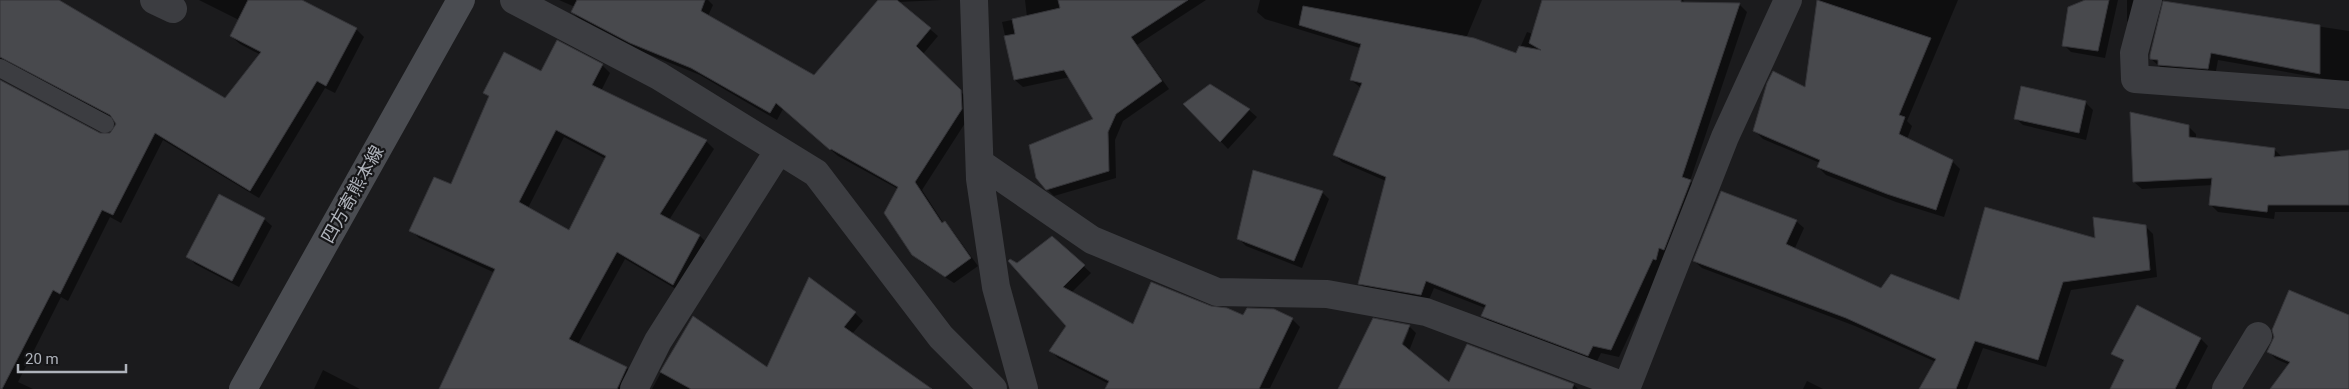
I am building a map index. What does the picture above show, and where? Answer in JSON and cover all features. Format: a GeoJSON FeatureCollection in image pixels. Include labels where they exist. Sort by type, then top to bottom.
{"type":"FeatureCollection","features":[{"type":"Feature","properties":{"kind":"main road","name":"四方寄熊本線"},"geometry":{"type":"LineString","coordinates":[[243,389],[461,0]]}},
{"type":"Feature","properties":{"kind":"street"},"geometry":{"type":"LineString","coordinates":[[514,0],[659,76],[816,173],[941,337],[993,389]]}},
{"type":"Feature","properties":{"kind":"street"},"geometry":{"type":"LineString","coordinates":[[974,0],[980,163],[996,287],[1024,389]]}},
{"type":"Feature","properties":{"kind":"street"},"geometry":{"type":"LineString","coordinates":[[980,163],[1092,240],[1217,292],[1326,294],[1426,312],[1627,388],[1725,136],[1788,0]]}},
{"type":"Feature","properties":{"kind":"street"},"geometry":{"type":"LineString","coordinates":[[2148,0],[2134,53],[2135,80],[2349,95]]}},
{"type":"Feature","properties":{"kind":"street"},"geometry":{"type":"LineString","coordinates":[[634,389],[658,341],[779,150]]}},
{"type":"Feature","properties":{"kind":"street"},"geometry":{"type":"LineString","coordinates":[[2226,389],[2258,336]]}},
{"type":"Feature","properties":{"kind":"lane"},"geometry":{"type":"LineString","coordinates":[[0,68],[105,124]]}},
{"type":"Feature","properties":{"kind":"building"},"geometry":{"type":"Polygon","coordinates":[[[0,0],[59,0],[225,98],[261,52],[230,36],[248,0],[302,0],[357,28],[326,86],[317,81],[250,191],[155,133],[113,215],[102,210],[60,294],[53,290],[2,389],[0,389],[0,80],[100,133],[110,133],[116,124],[110,115],[0,57],[0,0]]]}},
{"type":"Feature","properties":{"kind":"building"},"geometry":{"type":"Polygon","coordinates":[[[577,0],[705,0],[701,11],[814,75],[878,0],[897,0],[931,28],[916,46],[961,90],[962,109],[915,182],[942,223],[945,221],[971,258],[945,277],[912,255],[884,213],[898,187],[830,150],[776,103],[770,113],[691,68],[630,43],[571,12],[577,0]]]}},
{"type":"Feature","properties":{"kind":"building"},"geometry":{"type":"Polygon","coordinates":[[[1058,0],[1188,0],[1131,37],[1162,81],[1116,114],[1108,132],[1109,171],[1046,190],[1036,178],[1029,145],[1093,119],[1064,70],[1014,80],[1004,36],[1015,34],[1012,19],[1060,8],[1058,0]]]}},
{"type":"Feature","properties":{"kind":"building"},"geometry":{"type":"Polygon","coordinates":[[[1542,0],[1681,0],[1681,2],[1740,3],[1682,177],[1691,180],[1664,250],[1659,248],[1656,260],[1653,259],[1611,350],[1593,346],[1588,356],[1481,316],[1486,305],[1426,281],[1421,295],[1358,284],[1386,177],[1333,155],[1362,83],[1350,80],[1361,44],[1299,25],[1303,6],[1474,38],[1516,53],[1519,46],[1541,50],[1529,43],[1542,0]]]}},
{"type":"Feature","properties":{"kind":"building"},"geometry":{"type":"Polygon","coordinates":[[[1817,0],[1931,38],[1899,115],[1905,117],[1899,134],[1953,160],[1936,210],[1887,194],[1817,167],[1820,160],[1753,131],[1767,83],[1773,71],[1805,87],[1817,0]]]}},
{"type":"Feature","properties":{"kind":"building"},"geometry":{"type":"Polygon","coordinates":[[[2085,0],[2109,0],[2098,51],[2062,46],[2068,7],[2085,0]]]}},
{"type":"Feature","properties":{"kind":"building"},"geometry":{"type":"Polygon","coordinates":[[[2163,1],[2320,25],[2320,74],[2211,53],[2208,69],[2158,65],[2158,60],[2150,59],[2150,55],[2163,1]]]}},
{"type":"Feature","properties":{"kind":"building"},"geometry":{"type":"Polygon","coordinates":[[[557,40],[603,64],[592,85],[707,140],[660,214],[700,235],[673,285],[617,252],[569,339],[627,367],[617,389],[439,389],[495,269],[409,231],[434,177],[451,184],[489,96],[483,93],[504,52],[541,71],[557,40]],[[556,130],[519,202],[569,230],[606,156],[556,130]]]}},
{"type":"Feature","properties":{"kind":"building"},"geometry":{"type":"Polygon","coordinates":[[[1210,84],[1250,109],[1220,142],[1183,104],[1210,84]]]}},
{"type":"Feature","properties":{"kind":"building"},"geometry":{"type":"Polygon","coordinates":[[[2021,86],[2086,101],[2079,133],[2014,119],[2021,86]]]}},
{"type":"Feature","properties":{"kind":"building"},"geometry":{"type":"Polygon","coordinates":[[[2130,112],[2189,125],[2189,137],[2275,148],[2274,157],[2349,150],[2349,205],[2268,205],[2267,212],[2209,205],[2212,178],[2133,182],[2130,112]]]}},
{"type":"Feature","properties":{"kind":"building"},"geometry":{"type":"Polygon","coordinates":[[[1253,170],[1323,191],[1294,261],[1237,239],[1253,170]]]}},
{"type":"Feature","properties":{"kind":"building"},"geometry":{"type":"Polygon","coordinates":[[[1721,191],[1797,220],[1786,244],[1881,288],[1891,274],[1959,300],[1985,207],[2095,238],[2093,217],[2146,225],[2150,270],[2063,282],[2038,360],[1975,341],[1956,389],[1919,389],[1936,359],[1846,318],[1693,261],[1721,191]]]}},
{"type":"Feature","properties":{"kind":"building"},"geometry":{"type":"Polygon","coordinates":[[[219,194],[265,218],[232,281],[186,257],[219,194]]]}},
{"type":"Feature","properties":{"kind":"building"},"geometry":{"type":"Polygon","coordinates":[[[1052,236],[1085,265],[1063,287],[1133,324],[1151,282],[1211,306],[1227,308],[1243,315],[1247,308],[1274,309],[1293,318],[1259,389],[1105,389],[1109,381],[1049,351],[1066,326],[1008,261],[1010,259],[1017,263],[1052,236]]]}},
{"type":"Feature","properties":{"kind":"building"},"geometry":{"type":"Polygon","coordinates":[[[809,277],[856,312],[844,327],[932,389],[691,389],[660,372],[693,316],[767,367],[809,277]]]}},
{"type":"Feature","properties":{"kind":"building"},"geometry":{"type":"Polygon","coordinates":[[[2289,290],[2349,315],[2349,389],[2270,389],[2290,362],[2267,352],[2274,337],[2272,330],[2289,290]]]}},
{"type":"Feature","properties":{"kind":"building"},"geometry":{"type":"Polygon","coordinates":[[[2137,305],[2201,338],[2175,389],[2110,389],[2124,360],[2111,354],[2137,305]]]}},
{"type":"Feature","properties":{"kind":"building"},"geometry":{"type":"Polygon","coordinates":[[[1373,318],[1410,325],[1402,344],[1449,382],[1467,344],[1574,384],[1572,389],[1338,389],[1373,318]]]}}]}
